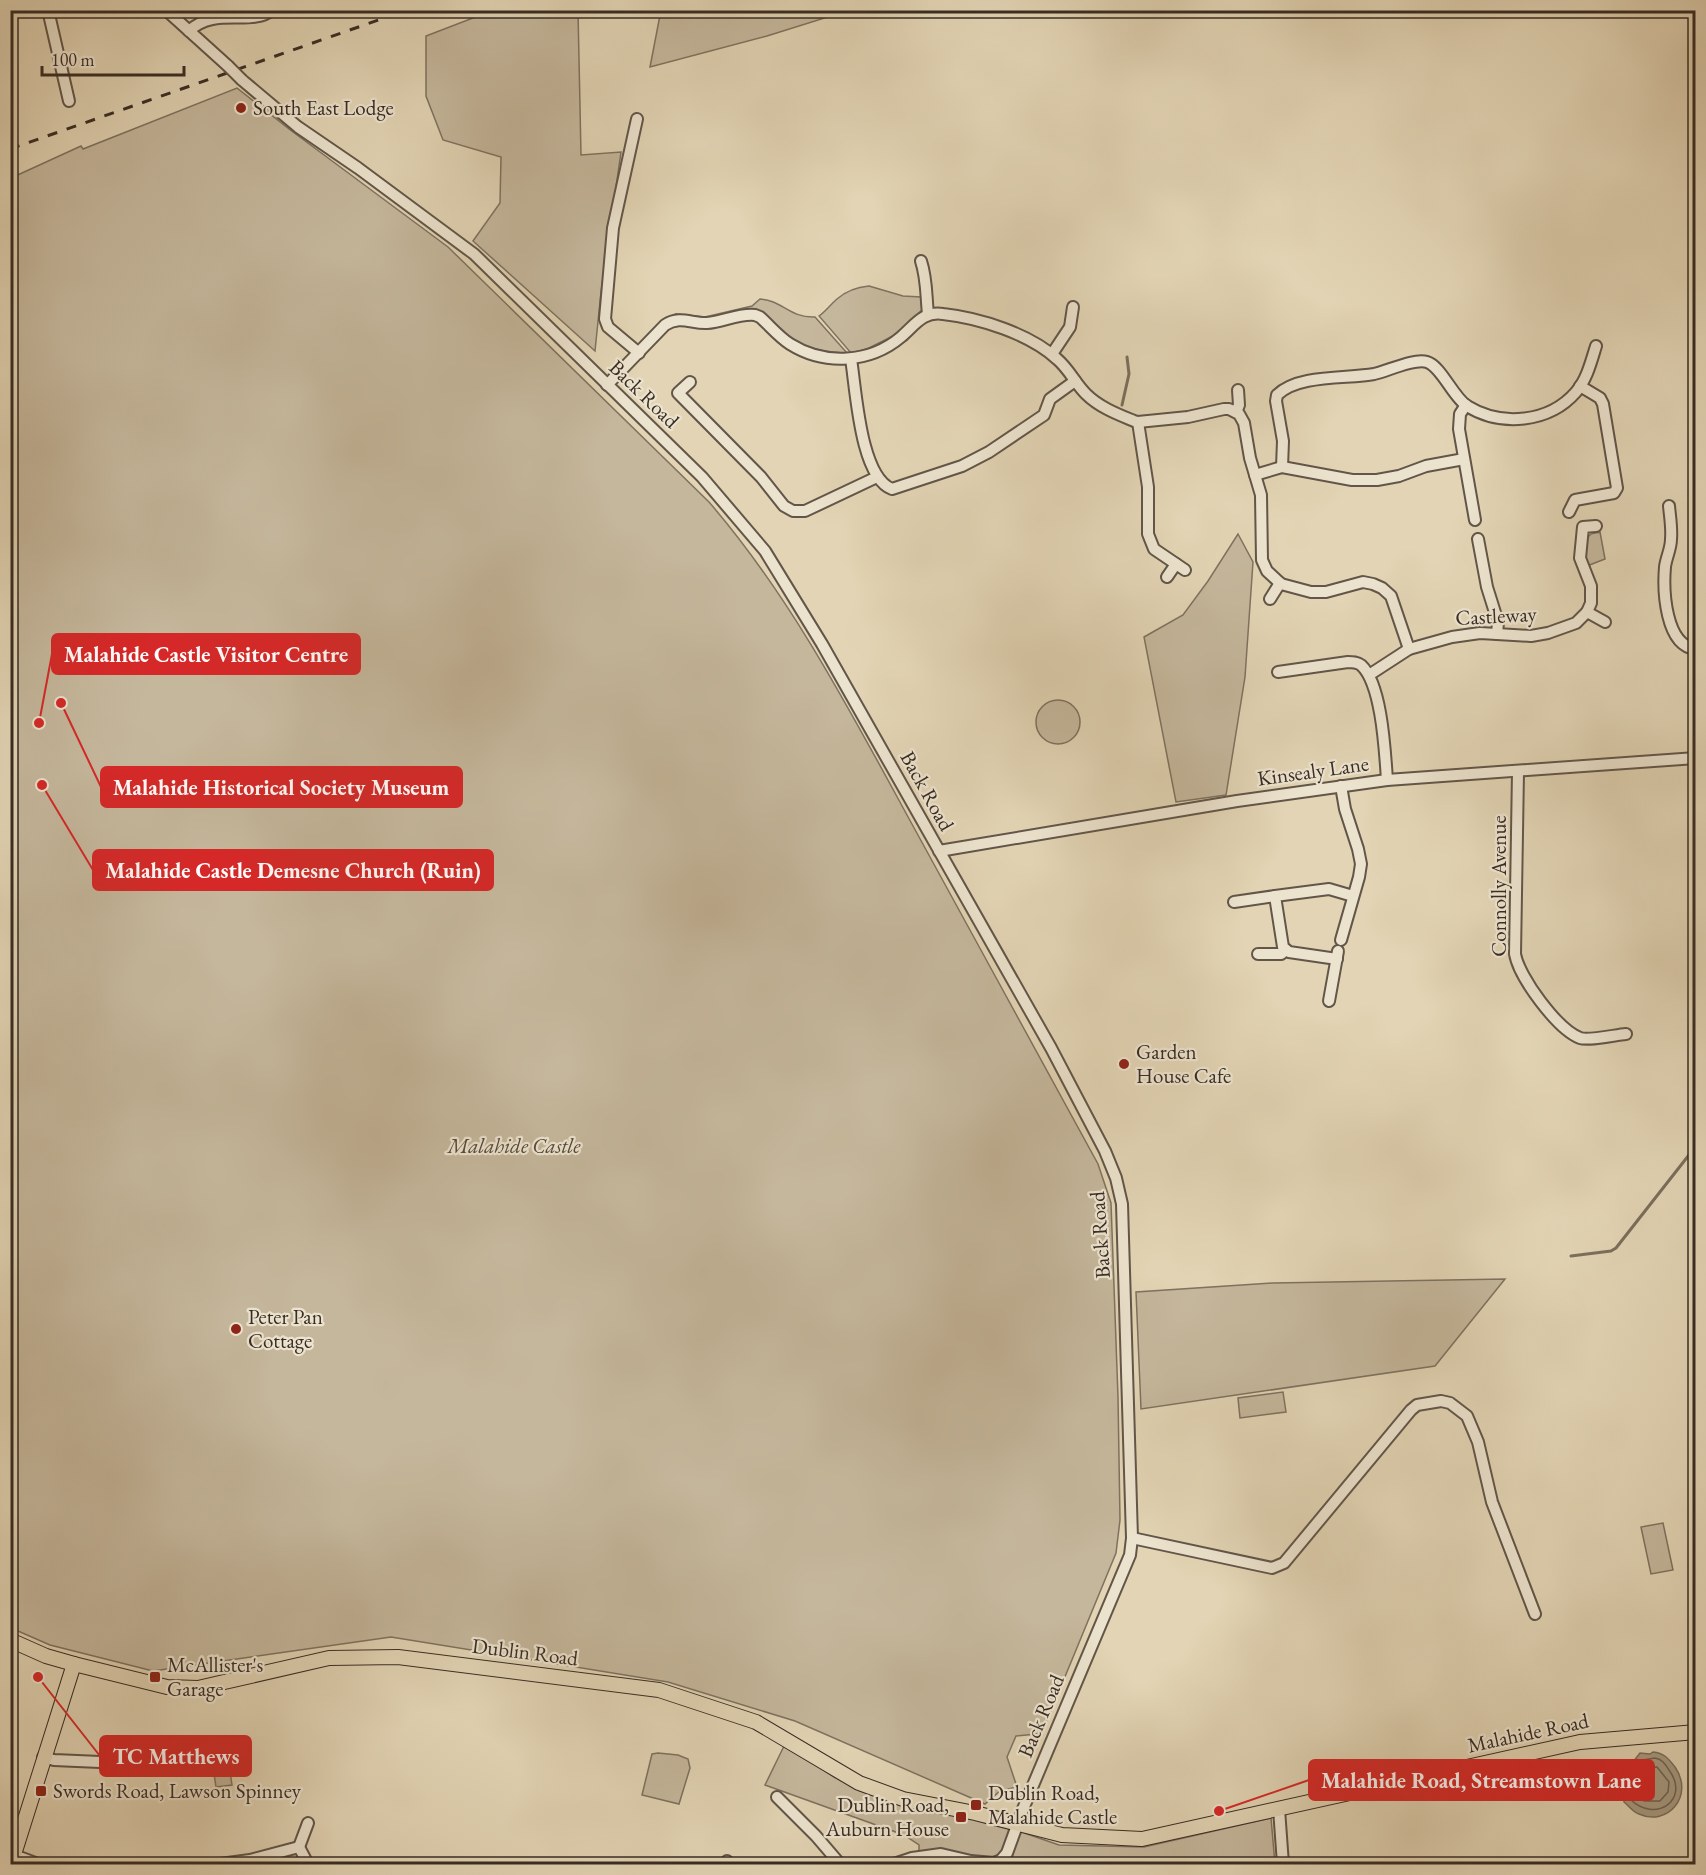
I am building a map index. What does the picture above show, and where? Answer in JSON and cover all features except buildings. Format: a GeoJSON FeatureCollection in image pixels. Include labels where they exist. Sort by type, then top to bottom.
{"type":"FeatureCollection","features":[{"type":"Feature","properties":{"kind":"main road","name":"Dublin Road"},"geometry":{"type":"LineString","coordinates":[[10,1640],[46,1656],[167,1687],[198,1688],[329,1658],[398,1657],[658,1690],[756,1722],[859,1783],[903,1799],[1018,1824]]}},
{"type":"Feature","properties":{"kind":"main road"},"geometry":{"type":"LineString","coordinates":[[12,1860],[74,1664]]}},
{"type":"Feature","properties":{"kind":"main road","name":"Malahide Road"},"geometry":{"type":"LineString","coordinates":[[1018,1824],[1062,1835],[1142,1839],[1580,1742],[1695,1732]]}},
{"type":"Feature","properties":{"kind":"street"},"geometry":{"type":"LineString","coordinates":[[48,10],[69,101]]}},
{"type":"Feature","properties":{"kind":"street","name":"Back Road"},"geometry":{"type":"LineString","coordinates":[[166,10],[298,128],[358,168],[474,254],[702,477],[765,551],[822,644],[1051,1048],[1116,1179],[1122,1204],[1132,1538],[1130,1555],[1007,1853],[1001,1860],[994,1863],[971,1861],[941,1854],[912,1858],[894,1864]]}},
{"type":"Feature","properties":{"kind":"street"},"geometry":{"type":"LineString","coordinates":[[189,31],[203,21],[225,17],[253,17],[272,10]]}},
{"type":"Feature","properties":{"kind":"street"},"geometry":{"type":"LineString","coordinates":[[637,119],[614,228],[605,319],[608,327],[639,353]]}},
{"type":"Feature","properties":{"kind":"street"},"geometry":{"type":"LineString","coordinates":[[921,261],[926,276],[928,314]]}},
{"type":"Feature","properties":{"kind":"street"},"geometry":{"type":"LineString","coordinates":[[1052,354],[1070,327],[1073,307]]}},
{"type":"Feature","properties":{"kind":"street"},"geometry":{"type":"LineString","coordinates":[[607,385],[671,322],[690,320],[710,323],[750,314],[760,316],[782,338],[806,352],[824,358],[851,359],[871,354],[890,345],[928,314],[942,313],[1007,329],[1035,342],[1052,354],[1069,371],[1087,395],[1098,404],[1138,422],[1188,417],[1224,409],[1236,412],[1244,423],[1250,458],[1261,495],[1262,560],[1267,571],[1280,583],[1305,591],[1326,592],[1358,583],[1373,584],[1391,596],[1409,649]]}},
{"type":"Feature","properties":{"kind":"street"},"geometry":{"type":"LineString","coordinates":[[1282,467],[1283,441],[1276,401],[1277,395],[1290,386],[1323,379],[1372,375],[1416,362],[1428,362],[1435,367],[1450,390],[1466,405],[1492,417],[1526,420],[1556,408],[1575,392],[1586,376],[1596,346]]}},
{"type":"Feature","properties":{"kind":"street"},"geometry":{"type":"LineString","coordinates":[[851,359],[862,440],[877,477],[887,488],[896,489],[970,462],[1044,416],[1053,395],[1075,381]]}},
{"type":"Feature","properties":{"kind":"street"},"geometry":{"type":"LineString","coordinates":[[690,382],[678,393],[761,477],[784,506],[793,511],[805,511],[877,477]]}},
{"type":"Feature","properties":{"kind":"street"},"geometry":{"type":"LineString","coordinates":[[1569,512],[1575,500],[1614,493],[1617,488],[1603,404],[1600,398],[1580,386]]}},
{"type":"Feature","properties":{"kind":"street"},"geometry":{"type":"LineString","coordinates":[[1236,412],[1239,405],[1238,390]]}},
{"type":"Feature","properties":{"kind":"street"},"geometry":{"type":"LineString","coordinates":[[1466,405],[1458,420],[1475,520]]}},
{"type":"Feature","properties":{"kind":"street"},"geometry":{"type":"LineString","coordinates":[[1138,422],[1148,487],[1148,534],[1154,549],[1181,567],[1167,577]]}},
{"type":"Feature","properties":{"kind":"street"},"geometry":{"type":"LineString","coordinates":[[1255,475],[1282,467],[1352,480],[1377,480],[1399,476],[1426,466],[1464,459]]}},
{"type":"Feature","properties":{"kind":"street"},"geometry":{"type":"LineString","coordinates":[[1668,506],[1665,521],[1671,536],[1665,564],[1665,605],[1678,639],[1688,648],[1695,649]]}},
{"type":"Feature","properties":{"kind":"street"},"geometry":{"type":"LineString","coordinates":[[1596,526],[1583,527],[1580,558],[1591,586],[1591,603],[1587,612],[1605,622]]}},
{"type":"Feature","properties":{"kind":"street"},"geometry":{"type":"LineString","coordinates":[[1479,539],[1487,587],[1498,622],[1497,634]]}},
{"type":"Feature","properties":{"kind":"street"},"geometry":{"type":"LineString","coordinates":[[1270,599],[1280,583]]}},
{"type":"Feature","properties":{"kind":"street","name":"Castleway"},"geometry":{"type":"LineString","coordinates":[[1369,675],[1409,649],[1452,637],[1480,633],[1531,636],[1548,633],[1575,623],[1587,612]]}},
{"type":"Feature","properties":{"kind":"street"},"geometry":{"type":"LineString","coordinates":[[1278,672],[1358,662],[1369,675],[1376,691],[1387,780]]}},
{"type":"Feature","properties":{"kind":"street","name":"Kinsealy Lane"},"geometry":{"type":"LineString","coordinates":[[939,851],[1237,801],[1387,780],[1695,758]]}},
{"type":"Feature","properties":{"kind":"street","name":"Connolly Avenue"},"geometry":{"type":"LineString","coordinates":[[1518,772],[1515,954],[1517,964],[1540,1001],[1567,1030],[1581,1039],[1626,1034]]}},
{"type":"Feature","properties":{"kind":"street"},"geometry":{"type":"LineString","coordinates":[[1329,1001],[1339,950],[1361,864],[1345,809],[1341,786]]}},
{"type":"Feature","properties":{"kind":"street"},"geometry":{"type":"LineString","coordinates":[[1234,902],[1329,889],[1353,896]]}},
{"type":"Feature","properties":{"kind":"street"},"geometry":{"type":"LineString","coordinates":[[1275,896],[1283,947],[1286,950],[1289,952],[1339,950]]}},
{"type":"Feature","properties":{"kind":"street"},"geometry":{"type":"LineString","coordinates":[[1258,954],[1281,954],[1286,950]]}},
{"type":"Feature","properties":{"kind":"street"},"geometry":{"type":"LineString","coordinates":[[1132,1538],[1272,1568],[1279,1566],[1284,1563],[1411,1410],[1418,1405],[1441,1401],[1450,1403],[1467,1416],[1479,1442],[1492,1502],[1535,1614]]}},
{"type":"Feature","properties":{"kind":"street"},"geometry":{"type":"LineString","coordinates":[[43,1758],[123,1763]]}},
{"type":"Feature","properties":{"kind":"street"},"geometry":{"type":"LineString","coordinates":[[777,1797],[840,1864]]}},
{"type":"Feature","properties":{"kind":"street"},"geometry":{"type":"LineString","coordinates":[[1279,1809],[1283,1864]]}},
{"type":"Feature","properties":{"kind":"street"},"geometry":{"type":"LineString","coordinates":[[308,1823],[299,1848],[308,1864]]}},
{"type":"Feature","properties":{"kind":"street"},"geometry":{"type":"LineString","coordinates":[[220,1864],[250,1860],[299,1848]]}},
{"type":"Feature","properties":{"kind":"street"},"geometry":{"type":"LineString","coordinates":[[12,1860],[38,1864]]}},
{"type":"Feature","properties":{"kind":"green space"},"geometry":{"type":"Polygon","coordinates":[[[661,10],[847,11],[767,36],[650,67],[661,10]]]}},
{"type":"Feature","properties":{"kind":"green space"},"geometry":{"type":"Polygon","coordinates":[[[491,11],[578,11],[581,155],[621,152],[595,351],[473,241],[500,203],[501,157],[443,140],[426,96],[426,36],[491,11]]]}},
{"type":"Feature","properties":{"kind":"green space","name":"Malahide Castle"},"geometry":{"type":"Polygon","coordinates":[[[237,88],[448,247],[709,502],[738,538],[792,614],[840,693],[1098,1164],[1111,1203],[1120,1520],[1116,1553],[1043,1730],[1037,1734],[1016,1736],[1007,1757],[1017,1787],[1000,1791],[985,1804],[795,1721],[668,1682],[391,1637],[153,1671],[50,1645],[11,1628],[11,178],[81,146],[83,149],[237,88]]]}},
{"type":"Feature","properties":{"kind":"green space"},"geometry":{"type":"Polygon","coordinates":[[[869,286],[903,296],[921,297],[922,310],[893,336],[867,349],[851,353],[819,316],[844,294],[856,288],[869,286]]]}},
{"type":"Feature","properties":{"kind":"green space"},"geometry":{"type":"Polygon","coordinates":[[[760,299],[774,302],[799,315],[815,317],[847,353],[823,351],[804,345],[787,335],[768,319],[707,319],[677,316],[676,314],[705,317],[752,306],[760,299]]]}},
{"type":"Feature","properties":{"kind":"green space"},"geometry":{"type":"Polygon","coordinates":[[[1600,532],[1605,559],[1587,566],[1585,550],[1587,538],[1591,534],[1600,532]]]}},
{"type":"Feature","properties":{"kind":"green space"},"geometry":{"type":"Polygon","coordinates":[[[1238,534],[1253,562],[1245,677],[1226,795],[1176,802],[1144,637],[1183,615],[1238,534]]]}},
{"type":"Feature","properties":{"kind":"green space"},"geometry":{"type":"Polygon","coordinates":[[[1058,700],[1074,706],[1080,722],[1074,738],[1058,744],[1042,738],[1036,722],[1042,706],[1058,700]]]}},
{"type":"Feature","properties":{"kind":"green space"},"geometry":{"type":"Polygon","coordinates":[[[1505,1279],[1435,1366],[1141,1409],[1136,1292],[1273,1283],[1505,1279]]]}},
{"type":"Feature","properties":{"kind":"green space"},"geometry":{"type":"Polygon","coordinates":[[[1283,1392],[1286,1412],[1240,1418],[1238,1398],[1283,1392]]]}},
{"type":"Feature","properties":{"kind":"green space"},"geometry":{"type":"Polygon","coordinates":[[[1663,1523],[1673,1570],[1651,1574],[1641,1527],[1663,1523]]]}},
{"type":"Feature","properties":{"kind":"green space"},"geometry":{"type":"Polygon","coordinates":[[[785,1744],[834,1777],[860,1791],[1004,1826],[1059,1845],[1144,1847],[1271,1818],[1275,1864],[1246,1862],[1241,1864],[910,1864],[919,1855],[919,1845],[904,1835],[765,1785],[785,1744]]]}},
{"type":"Feature","properties":{"kind":"green space"},"geometry":{"type":"Polygon","coordinates":[[[227,1752],[232,1785],[216,1787],[211,1754],[227,1752]]]}},
{"type":"Feature","properties":{"kind":"green space"},"geometry":{"type":"Polygon","coordinates":[[[652,1754],[678,1755],[688,1759],[690,1768],[679,1804],[642,1795],[652,1754]]]}},
{"type":"Feature","properties":{"kind":"water"},"geometry":{"type":"Polygon","coordinates":[[[1653,1752],[1663,1755],[1675,1767],[1682,1788],[1675,1806],[1659,1816],[1649,1817],[1637,1813],[1624,1802],[1619,1771],[1620,1766],[1633,1762],[1640,1753],[1653,1752]]]}},
{"type":"Feature","properties":{"kind":"waterway"},"geometry":{"type":"LineString","coordinates":[[1122,405],[1129,374],[1127,357]]}},
{"type":"Feature","properties":{"kind":"waterway"},"geometry":{"type":"LineString","coordinates":[[1571,1256],[1611,1251],[1616,1248],[1696,1146]]}},
{"type":"Feature","properties":{"kind":"railway"},"geometry":{"type":"LineString","coordinates":[[10,149],[407,10]]}},
{"type":"Feature","properties":{"kind":"place","name":"South East Lodge"},"geometry":{"type":"Point","coordinates":[241,108]}},
{"type":"Feature","properties":{"kind":"place","name":"Malahide Historical Society Museum"},"geometry":{"type":"Point","coordinates":[61,703]}},
{"type":"Feature","properties":{"kind":"place","name":"Malahide Castle Visitor Centre"},"geometry":{"type":"Point","coordinates":[39,723]}},
{"type":"Feature","properties":{"kind":"place","name":"Malahide Castle Demesne Church (Ruin)"},"geometry":{"type":"Point","coordinates":[42,785]}},
{"type":"Feature","properties":{"kind":"place","name":"Garden House Cafe"},"geometry":{"type":"Point","coordinates":[1124,1064]}},
{"type":"Feature","properties":{"kind":"place","name":"Peter Pan Cottage"},"geometry":{"type":"Point","coordinates":[236,1329]}},
{"type":"Feature","properties":{"kind":"place","name":"TC Matthews"},"geometry":{"type":"Point","coordinates":[38,1677]}},
{"type":"Feature","properties":{"kind":"place","name":"McAllister's Garage"},"geometry":{"type":"Point","coordinates":[155,1677]}},
{"type":"Feature","properties":{"kind":"place","name":"Swords Road, Lawson Spinney"},"geometry":{"type":"Point","coordinates":[41,1791]}},
{"type":"Feature","properties":{"kind":"place","name":"Dublin Road, Malahide Castle"},"geometry":{"type":"Point","coordinates":[976,1805]}},
{"type":"Feature","properties":{"kind":"place","name":"Malahide Road, Streamstown Lane"},"geometry":{"type":"Point","coordinates":[1219,1811]}},
{"type":"Feature","properties":{"kind":"place","name":"Dublin Road, Auburn House"},"geometry":{"type":"Point","coordinates":[961,1817]}}]}
